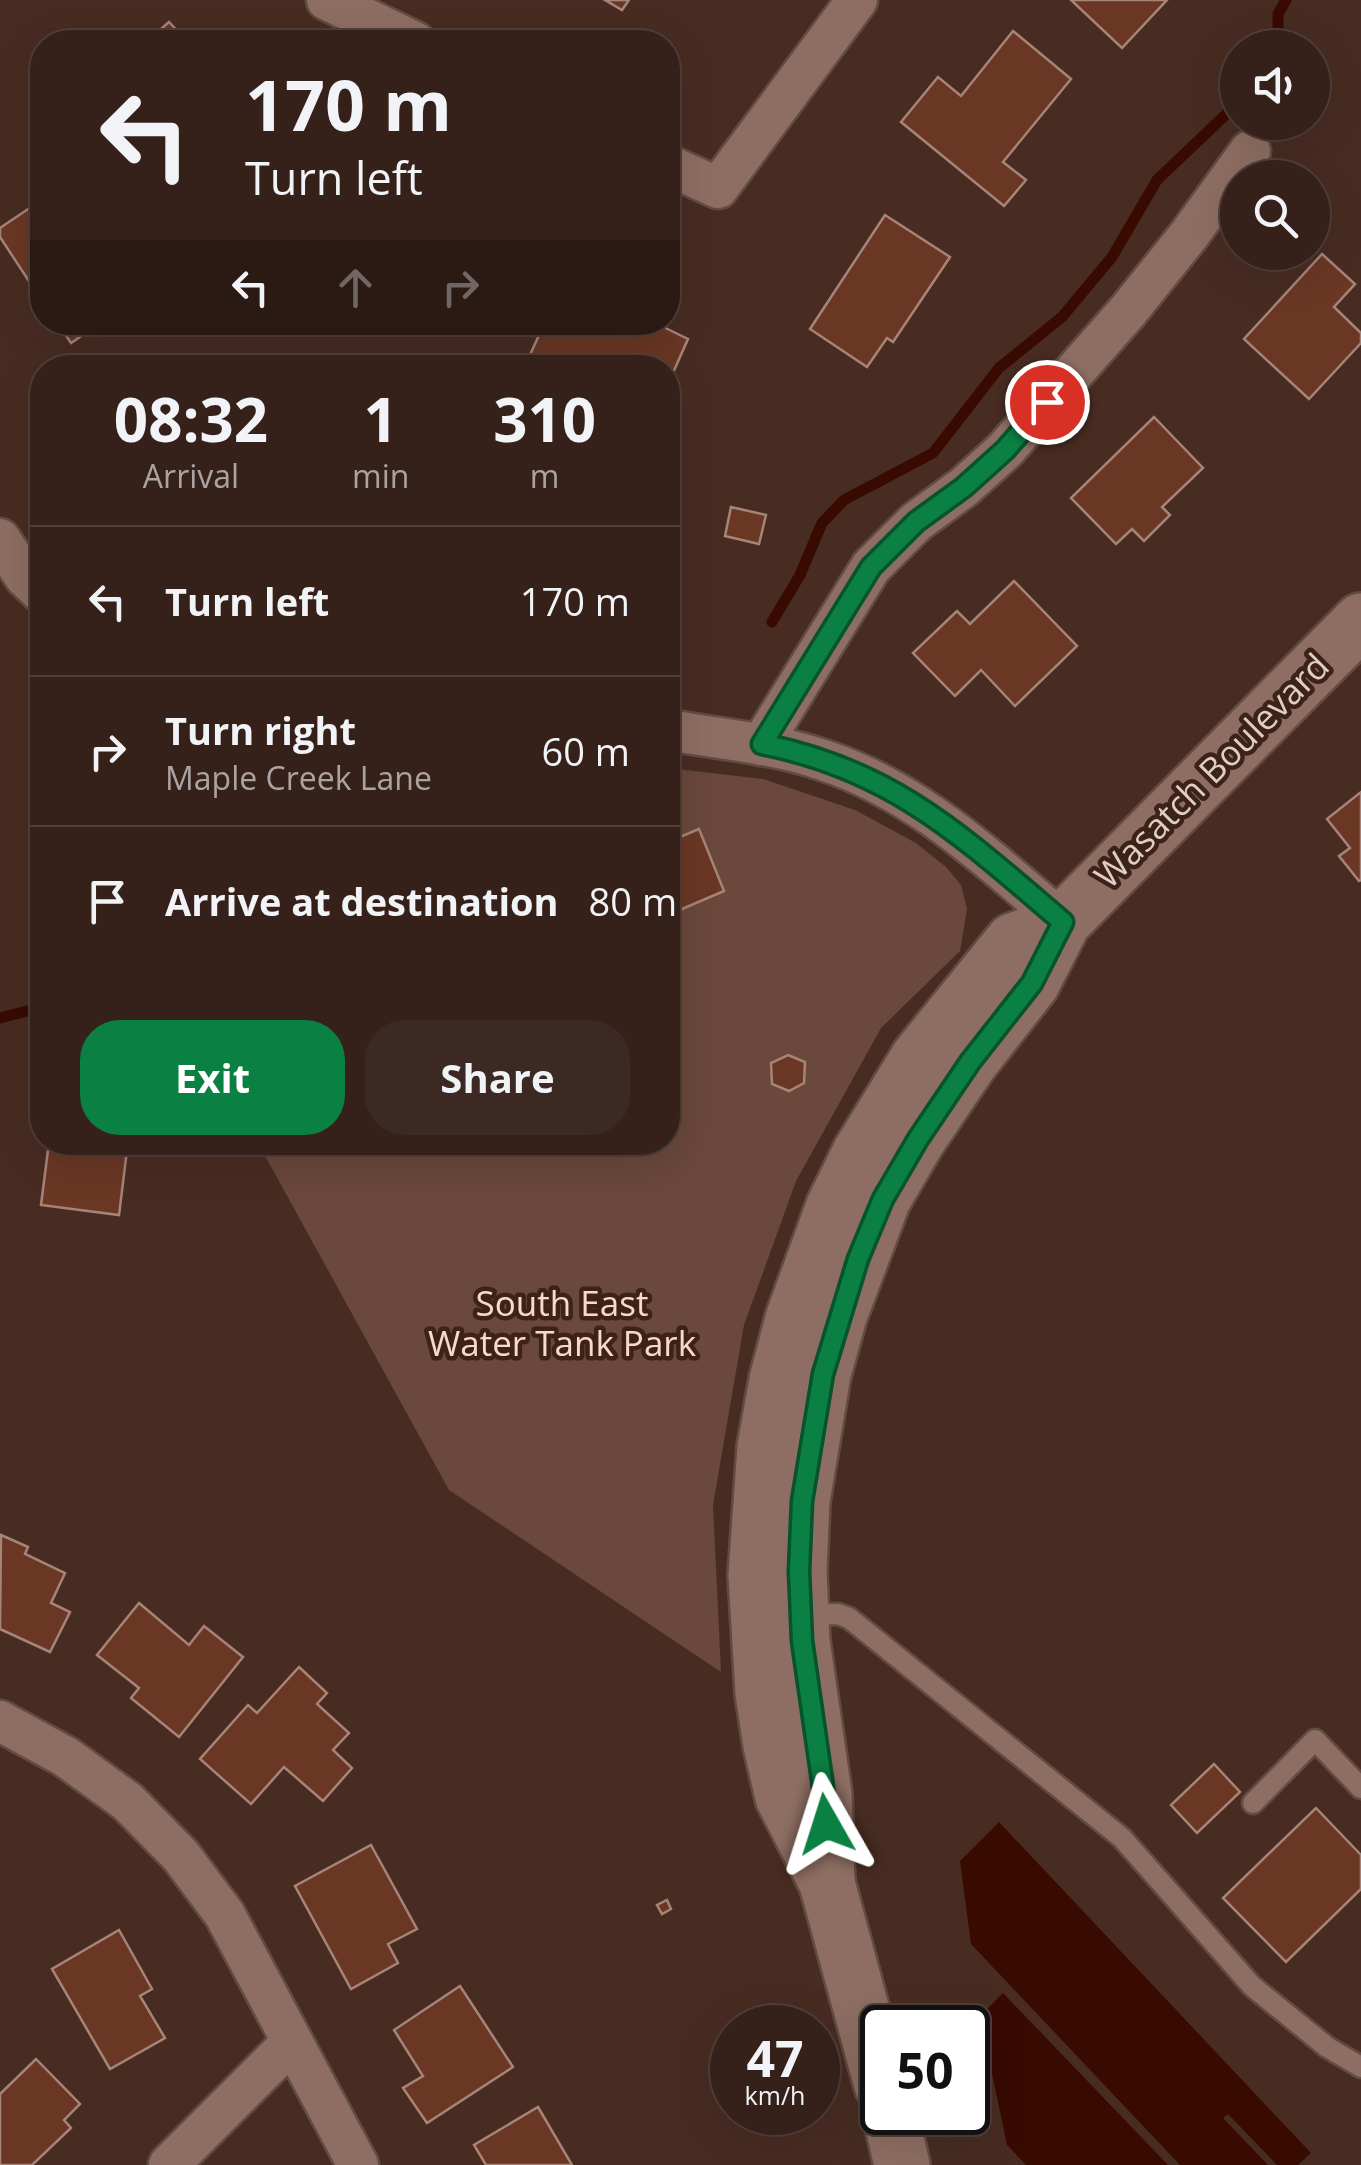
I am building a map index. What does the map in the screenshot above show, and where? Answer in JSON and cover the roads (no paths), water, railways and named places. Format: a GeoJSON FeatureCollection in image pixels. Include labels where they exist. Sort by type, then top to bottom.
{"type":"FeatureCollection","features":[{"type":"Feature","properties":{"kind":"main road","name":"Wasatch Boulevard"},"geometry":{"type":"LineString","coordinates":[[861,2005],[828,1884],[824,1794],[810,1712],[801,1615],[802,1501],[811,1432],[834,1335],[858,1259],[883,1199],[918,1139],[970,1062],[1032,983],[1063,922],[1361,620]]}},
{"type":"Feature","properties":{"kind":"main road","name":"Wasatch Boulevard"},"geometry":{"type":"LineString","coordinates":[[828,1884],[783,1798],[763,1693],[757,1591],[758,1514],[777,1380],[792,1320],[834,1206],[889,1102],[952,1014],[1014,941],[1063,922]]}},
{"type":"Feature","properties":{"kind":"main road"},"geometry":{"type":"LineString","coordinates":[[895,2135],[902,2165]]}},
{"type":"Feature","properties":{"kind":"street"},"geometry":{"type":"LineString","coordinates":[[327,0],[390,30]]}},
{"type":"Feature","properties":{"kind":"street"},"geometry":{"type":"LineString","coordinates":[[680,171],[718,188],[857,0]]}},
{"type":"Feature","properties":{"kind":"street"},"geometry":{"type":"LineString","coordinates":[[762,744],[871,567],[916,522],[1005,450],[1128,310],[1250,151]]}},
{"type":"Feature","properties":{"kind":"street"},"geometry":{"type":"LineString","coordinates":[[0,539],[22,588]]}},
{"type":"Feature","properties":{"kind":"street"},"geometry":{"type":"LineString","coordinates":[[680,734],[762,744],[840,766],[918,804],[987,855],[1063,922]]}},
{"type":"Feature","properties":{"kind":"street"},"geometry":{"type":"LineString","coordinates":[[0,1721],[66,1756],[128,1802],[181,1856],[225,1915],[358,2165]]}},
{"type":"Feature","properties":{"kind":"street"},"geometry":{"type":"LineString","coordinates":[[169,2165],[292,2042]]}},
{"type":"Feature","properties":{"kind":"lane"},"geometry":{"type":"LineString","coordinates":[[801,1615],[838,1614],[849,1618],[931,1682],[1122,1838],[1252,1986],[1328,2047],[1361,2067]]}},
{"type":"Feature","properties":{"kind":"lane"},"geometry":{"type":"LineString","coordinates":[[1253,1803],[1315,1740],[1361,1788]]}},
{"type":"Feature","properties":{"kind":"waterway"},"geometry":{"type":"LineString","coordinates":[[1278,30],[1278,14],[1286,0]]}},
{"type":"Feature","properties":{"kind":"waterway"},"geometry":{"type":"LineString","coordinates":[[772,622],[800,575],[822,523],[844,500],[933,453],[999,368],[1062,317],[1112,257],[1157,180],[1220,120]]}},
{"type":"Feature","properties":{"kind":"waterway"},"geometry":{"type":"LineString","coordinates":[[0,1018],[30,1010]]}},
{"type":"Feature","properties":{"kind":"park label","name":"South East Water Tank Park"},"geometry":{"type":"Point","coordinates":[562,1324]}}]}
